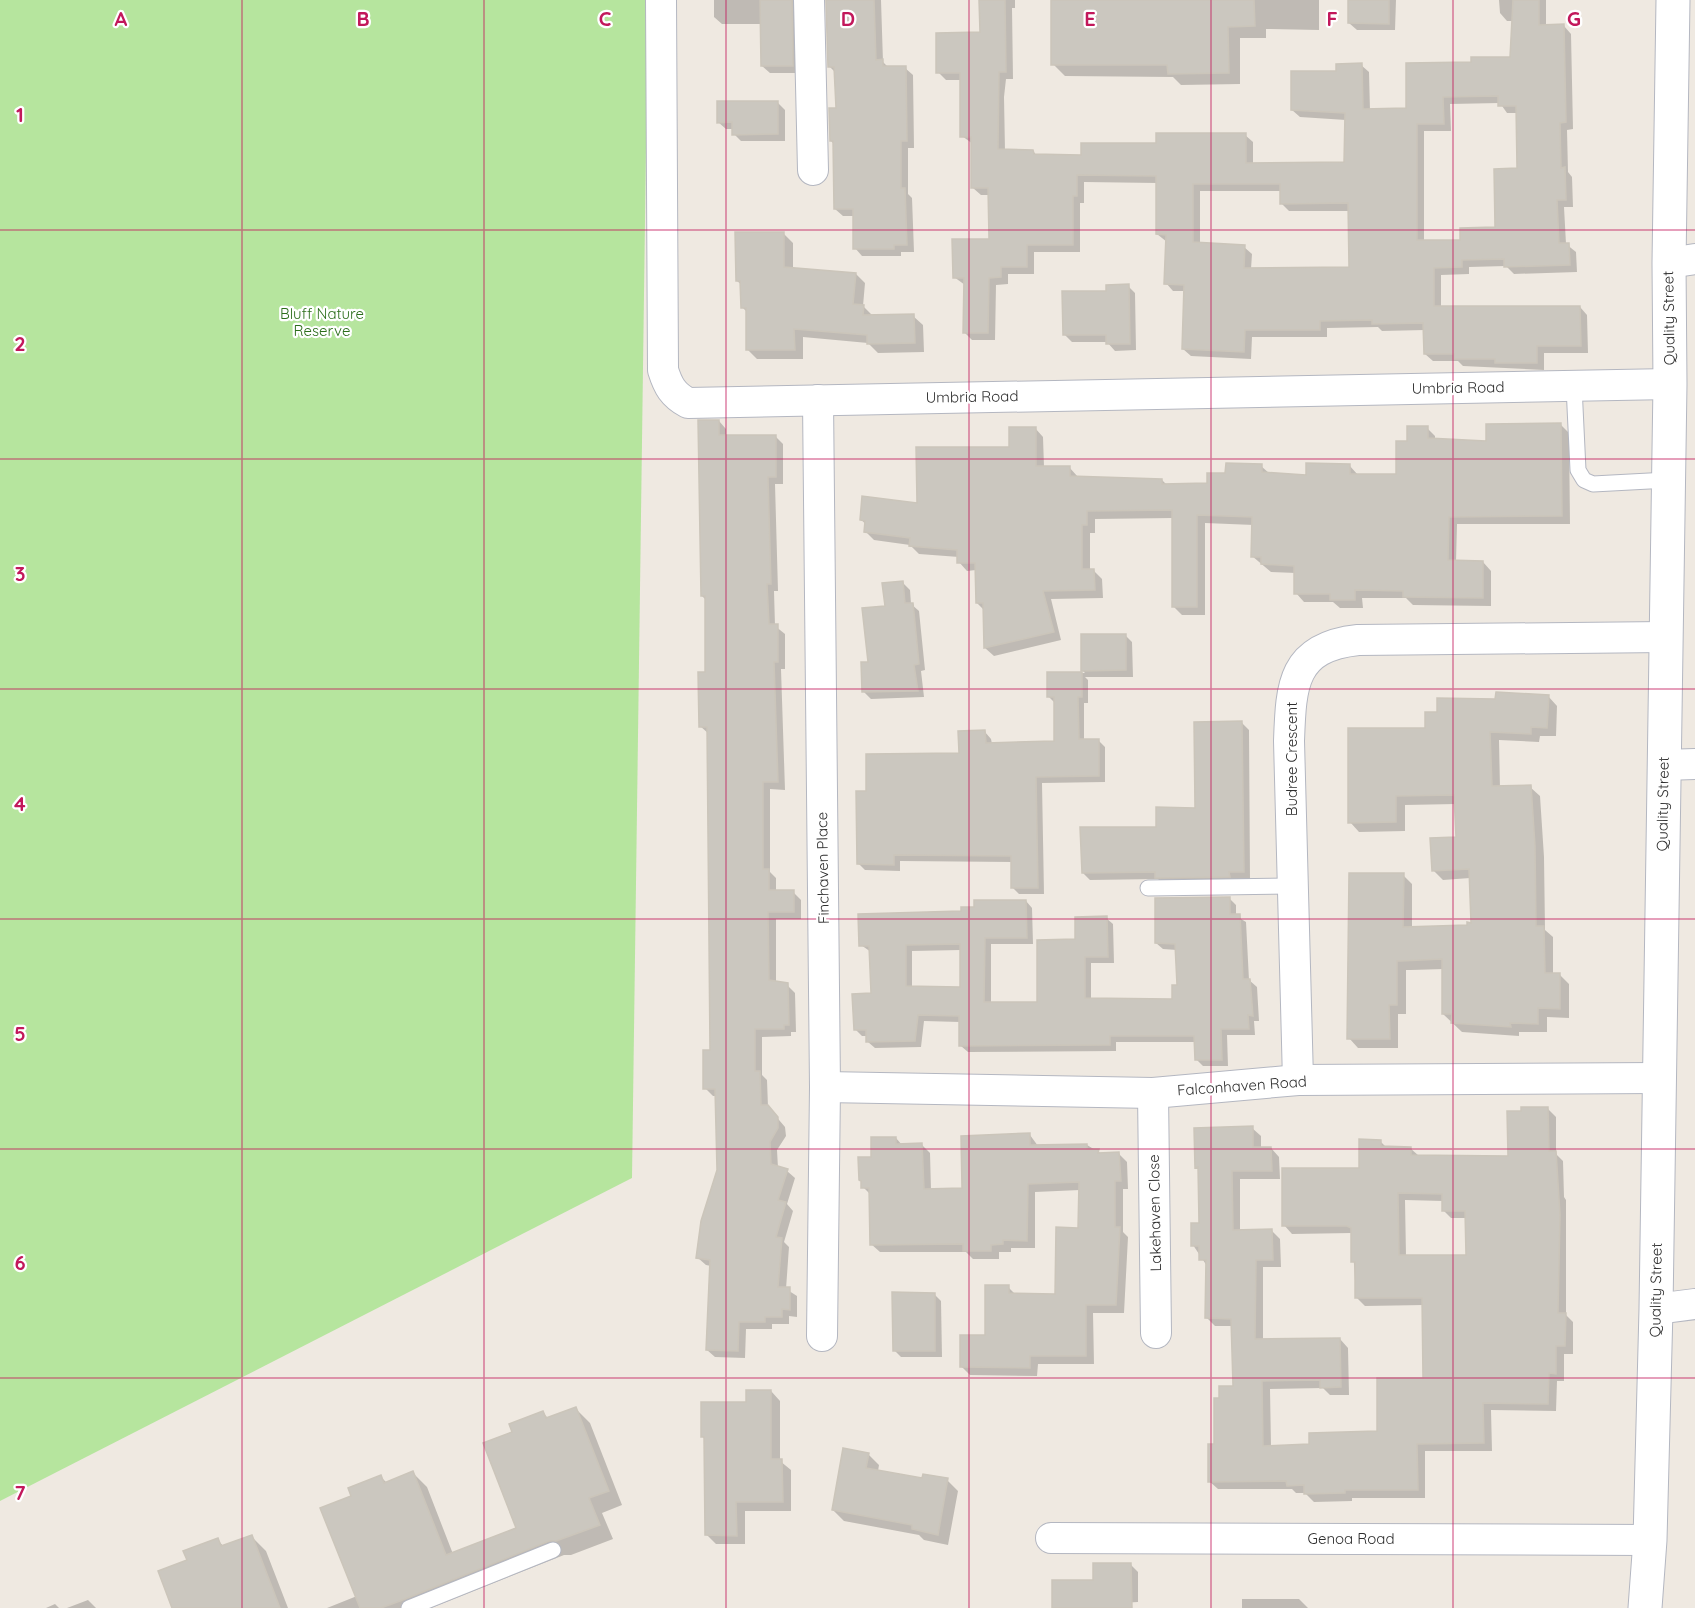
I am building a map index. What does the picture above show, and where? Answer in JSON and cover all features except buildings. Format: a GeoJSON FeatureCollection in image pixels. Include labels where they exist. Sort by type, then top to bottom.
{"type":"FeatureCollection","features":[{"type":"Feature","properties":{"kind":"street","name":"Umbria Road"},"geometry":{"type":"LineString","coordinates":[[661,0],[663,370],[669,387],[677,398],[688,403],[1670,384]]}},
{"type":"Feature","properties":{"kind":"street"},"geometry":{"type":"LineString","coordinates":[[809,0],[813,170]]}},
{"type":"Feature","properties":{"kind":"street","name":"Quality Street"},"geometry":{"type":"LineString","coordinates":[[1645,1608],[1650,1540],[1659,1078],[1680,764],[1665,637],[1670,384],[1682,261],[1673,0]]}},
{"type":"Feature","properties":{"kind":"street","name":"Finchaven Place"},"geometry":{"type":"LineString","coordinates":[[818,400],[825,1088],[822,1336]]}},
{"type":"Feature","properties":{"kind":"street","name":"Budree Crescent"},"geometry":{"type":"LineString","coordinates":[[1298,1080],[1289,741],[1290,700],[1303,664],[1318,651],[1334,643],[1358,640],[1665,637]]}},
{"type":"Feature","properties":{"kind":"street","name":"Falconhaven Road"},"geometry":{"type":"LineString","coordinates":[[825,1088],[1153,1093],[1298,1080],[1659,1078]]}},
{"type":"Feature","properties":{"kind":"street","name":"Lakehaven Close"},"geometry":{"type":"LineString","coordinates":[[1153,1093],[1156,1333]]}},
{"type":"Feature","properties":{"kind":"street"},"geometry":{"type":"LineString","coordinates":[[1656,1309],[1695,1304]]}},
{"type":"Feature","properties":{"kind":"street","name":"Genoa Road"},"geometry":{"type":"LineString","coordinates":[[1051,1539],[1650,1540]]}},
{"type":"Feature","properties":{"kind":"lane"},"geometry":{"type":"LineString","coordinates":[[1574,386],[1578,470],[1584,480],[1593,484],[1668,480]]}},
{"type":"Feature","properties":{"kind":"lane"},"geometry":{"type":"LineString","coordinates":[[1148,888],[1293,886]]}},
{"type":"Feature","properties":{"kind":"lane"},"geometry":{"type":"LineString","coordinates":[[409,1608],[553,1550]]}},
{"type":"Feature","properties":{"kind":"green space","name":"Bluff Nature Reserve"},"geometry":{"type":"Polygon","coordinates":[[[0,0],[648,0],[632,1178],[0,1501],[0,0]]]}}]}
